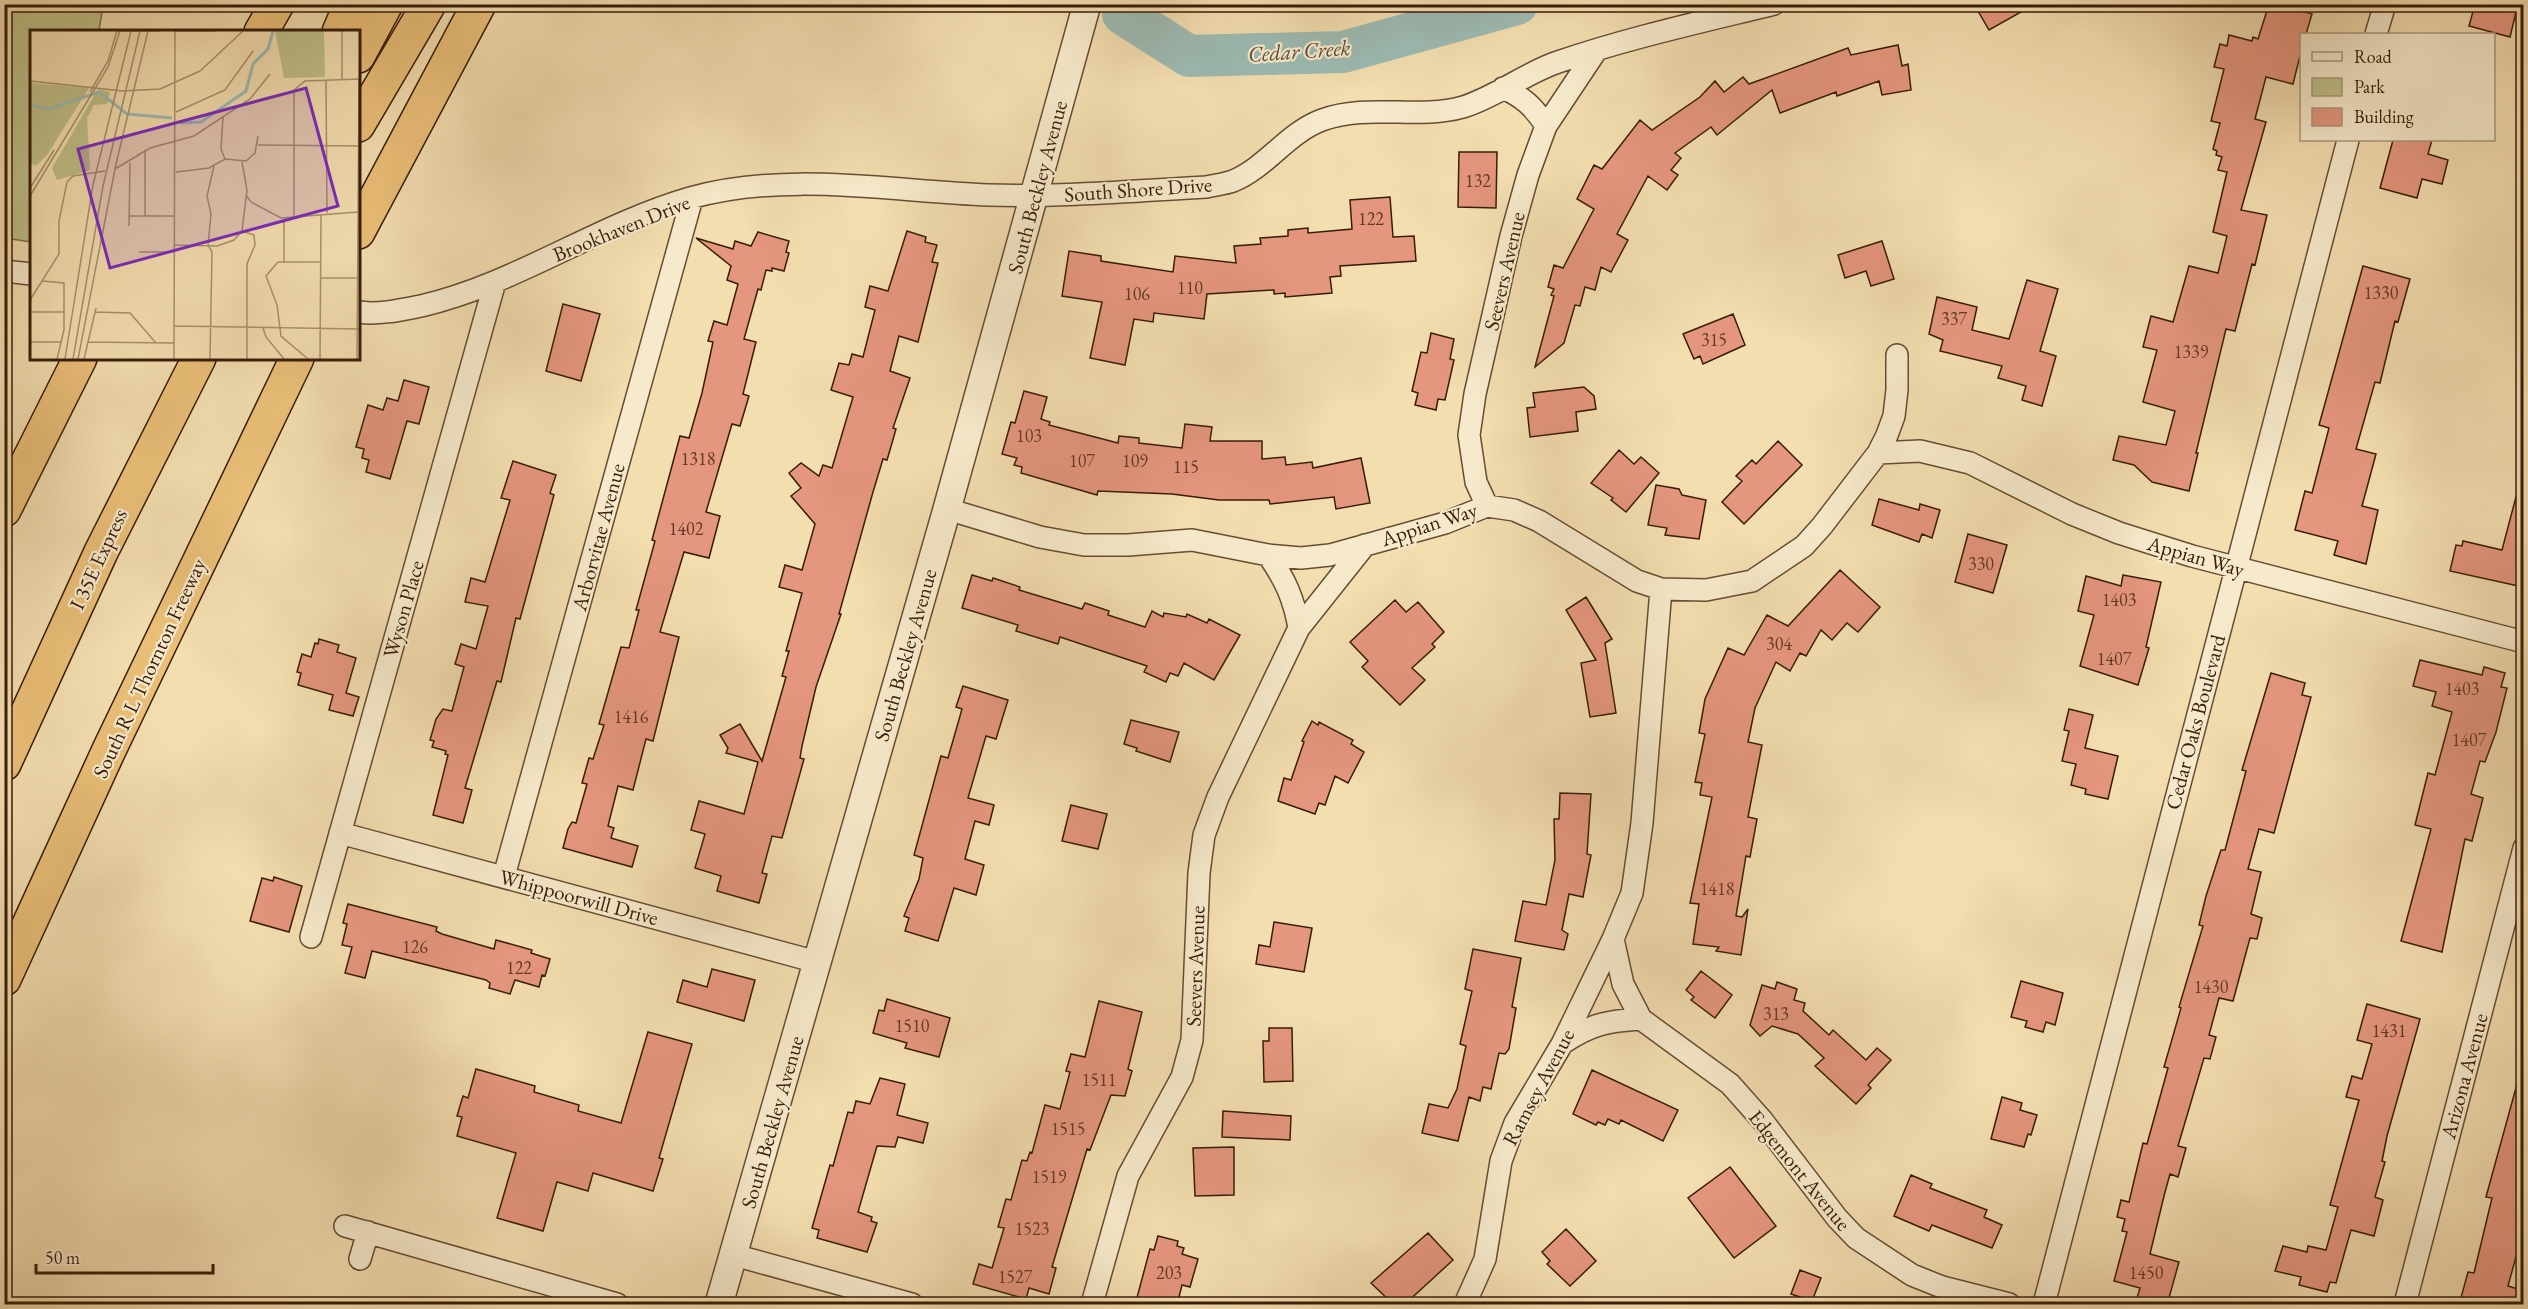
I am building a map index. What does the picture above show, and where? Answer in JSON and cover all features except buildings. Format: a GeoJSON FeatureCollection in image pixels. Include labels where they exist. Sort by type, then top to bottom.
{"type":"FeatureCollection","features":[{"type":"Feature","properties":{"kind":"highway"},"geometry":{"type":"LineString","coordinates":[[262,30],[277,4]]}},
{"type":"Feature","properties":{"kind":"highway"},"geometry":{"type":"LineString","coordinates":[[340,30],[351,4]]}},
{"type":"Feature","properties":{"kind":"highway"},"geometry":{"type":"LineString","coordinates":[[360,52],[386,4]]}},
{"type":"Feature","properties":{"kind":"highway"},"geometry":{"type":"LineString","coordinates":[[360,122],[429,4]]}},
{"type":"Feature","properties":{"kind":"highway"},"geometry":{"type":"LineString","coordinates":[[360,228],[479,4]]}},
{"type":"Feature","properties":{"kind":"highway"},"geometry":{"type":"LineString","coordinates":[[4,510],[79,360]]}},
{"type":"Feature","properties":{"kind":"highway"},"geometry":{"type":"LineString","coordinates":[[153,446],[191,360]]}},
{"type":"Feature","properties":{"kind":"highway","name":"I 35E Express"},"geometry":{"type":"LineString","coordinates":[[4,764],[101,552],[198,360]]}},
{"type":"Feature","properties":{"kind":"highway"},"geometry":{"type":"LineString","coordinates":[[153,446],[209,360]]}},
{"type":"Feature","properties":{"kind":"highway","name":"South R L Thornton Freeway"},"geometry":{"type":"LineString","coordinates":[[4,979],[109,750],[296,360]]}},
{"type":"Feature","properties":{"kind":"street","name":"South Beckley Avenue"},"geometry":{"type":"LineString","coordinates":[[719,1305],[947,509],[1087,4]]}},
{"type":"Feature","properties":{"kind":"street","name":"South Shore Drive"},"geometry":{"type":"LineString","coordinates":[[1035,195],[1206,188],[1232,181],[1254,168],[1288,138],[1306,127],[1342,115],[1377,110],[1430,111],[1463,107],[1556,63],[1774,4]]}},
{"type":"Feature","properties":{"kind":"street"},"geometry":{"type":"LineString","coordinates":[[2376,33],[2385,4]]}},
{"type":"Feature","properties":{"kind":"street","name":"Seevers Avenue"},"geometry":{"type":"LineString","coordinates":[[1487,506],[1476,482],[1469,435],[1475,394],[1511,236],[1528,175],[1546,126],[1596,51]]}},
{"type":"Feature","properties":{"kind":"street"},"geometry":{"type":"LineString","coordinates":[[1503,88],[1521,96],[1536,110],[1546,126]]}},
{"type":"Feature","properties":{"kind":"street","name":"Cedar Oaks Boulevard"},"geometry":{"type":"LineString","coordinates":[[2044,1305],[2348,141]]}},
{"type":"Feature","properties":{"kind":"street","name":"Brookhaven Drive"},"geometry":{"type":"LineString","coordinates":[[360,312],[398,311],[449,299],[495,282],[654,210],[692,198],[748,186],[791,184],[1035,195]]}},
{"type":"Feature","properties":{"kind":"street","name":"Arborvitae Avenue"},"geometry":{"type":"LineString","coordinates":[[504,876],[692,198]]}},
{"type":"Feature","properties":{"kind":"street"},"geometry":{"type":"LineString","coordinates":[[4,271],[30,274]]}},
{"type":"Feature","properties":{"kind":"street","name":"Wyson Place"},"geometry":{"type":"LineString","coordinates":[[311,937],[495,282]]}},
{"type":"Feature","properties":{"kind":"street","name":"Appian Way"},"geometry":{"type":"LineString","coordinates":[[947,509],[1040,537],[1084,545],[1128,545],[1192,540],[1268,555],[1301,558],[1330,555],[1445,523],[1487,506],[1514,510],[1539,521],[1637,581],[1661,589],[1706,590],[1752,581],[1780,565],[1804,546],[1822,526],[1878,453],[1894,416],[1897,355]]}},
{"type":"Feature","properties":{"kind":"street","name":"Appian Way"},"geometry":{"type":"LineString","coordinates":[[1878,453],[1920,451],[1970,463],[2072,514],[2109,529],[2235,567],[2523,642]]}},
{"type":"Feature","properties":{"kind":"street","name":"Seevers Avenue"},"geometry":{"type":"LineString","coordinates":[[1092,1305],[1128,1176],[1182,1077],[1192,1040],[1199,873],[1204,835],[1218,797],[1299,628],[1365,545]]}},
{"type":"Feature","properties":{"kind":"street"},"geometry":{"type":"LineString","coordinates":[[1268,555],[1285,579],[1294,600],[1299,628]]}},
{"type":"Feature","properties":{"kind":"street","name":"Ramsey Avenue"},"geometry":{"type":"LineString","coordinates":[[1472,1302],[1485,1259],[1504,1152],[1515,1123],[1562,1044],[1613,939],[1632,893],[1639,857],[1661,589]]}},
{"type":"Feature","properties":{"kind":"street","name":"Whippoorwill Drive"},"geometry":{"type":"LineString","coordinates":[[340,833],[817,962]]}},
{"type":"Feature","properties":{"kind":"street","name":"Arizona Avenue"},"geometry":{"type":"LineString","coordinates":[[2405,1305],[2523,848]]}},
{"type":"Feature","properties":{"kind":"street","name":"Edgemont Avenue"},"geometry":{"type":"LineString","coordinates":[[1613,939],[1623,984],[1641,1019],[1730,1084],[1762,1120],[1837,1218],[1856,1238],[1939,1296],[2009,1305]]}},
{"type":"Feature","properties":{"kind":"street"},"geometry":{"type":"LineString","coordinates":[[1562,1044],[1587,1028],[1612,1021],[1641,1019]]}},
{"type":"Feature","properties":{"kind":"street"},"geometry":{"type":"LineString","coordinates":[[345,1226],[617,1305]]}},
{"type":"Feature","properties":{"kind":"street"},"geometry":{"type":"LineString","coordinates":[[360,1259],[368,1232]]}},
{"type":"Feature","properties":{"kind":"street"},"geometry":{"type":"LineString","coordinates":[[734,1255],[912,1305]]}},
{"type":"Feature","properties":{"kind":"green space"},"geometry":{"type":"Polygon","coordinates":[[[4,5],[103,5],[99,30],[30,30],[30,242],[5,238],[4,5]]]}},
{"type":"Feature","properties":{"kind":"waterway","name":"Cedar Creek"},"geometry":{"type":"LineString","coordinates":[[1123,14],[1189,56],[1343,52],[1517,4]]}}]}
